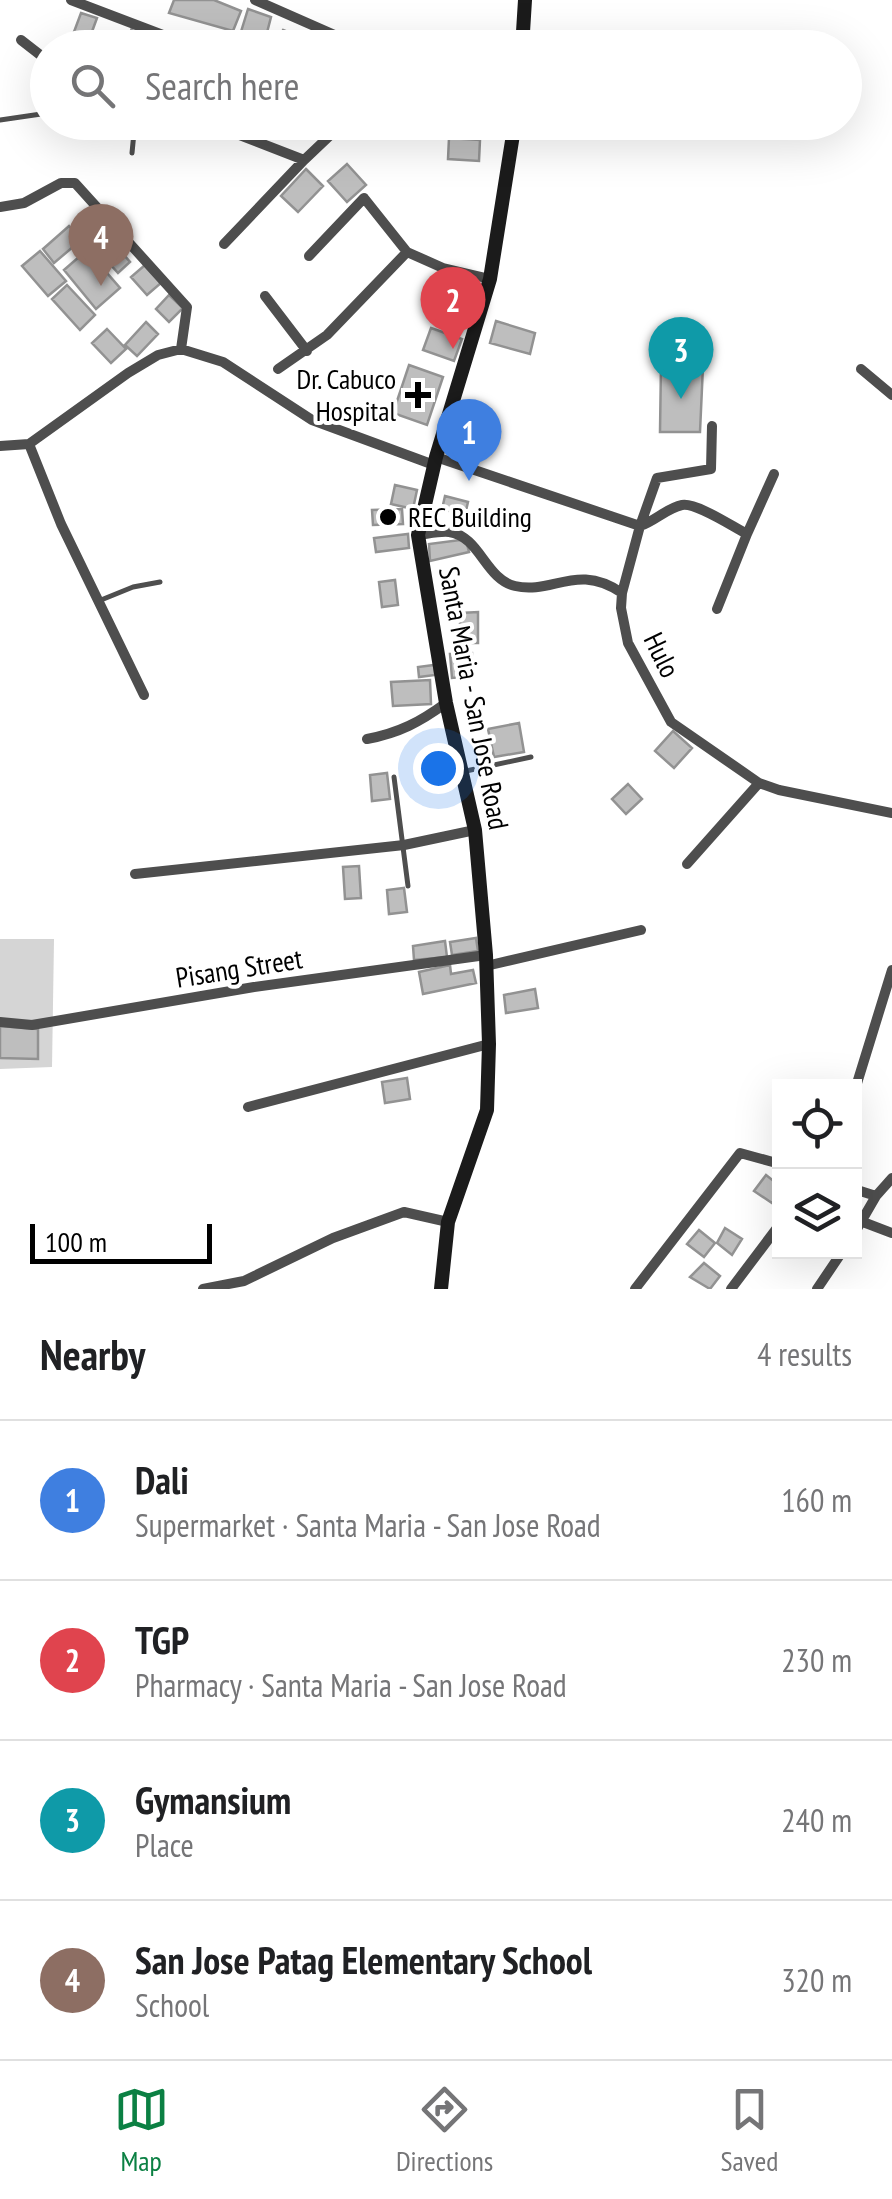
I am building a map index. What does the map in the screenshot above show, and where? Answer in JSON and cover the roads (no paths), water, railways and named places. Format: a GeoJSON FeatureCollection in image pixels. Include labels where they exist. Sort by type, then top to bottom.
{"type":"FeatureCollection","features":[{"type":"Feature","properties":{"kind":"main road"},"geometry":{"type":"LineString","coordinates":[[523,30],[524,0]]}},
{"type":"Feature","properties":{"kind":"main road","name":"Santa Maria - San Jose Road"},"geometry":{"type":"LineString","coordinates":[[441,1289],[448,1222],[486,1110],[489,1044],[475,830],[446,703],[418,535],[435,461],[490,279],[512,140]]}},
{"type":"Feature","properties":{"kind":"street"},"geometry":{"type":"LineString","coordinates":[[71,0],[150,30]]}},
{"type":"Feature","properties":{"kind":"street"},"geometry":{"type":"LineString","coordinates":[[254,0],[323,30]]}},
{"type":"Feature","properties":{"kind":"street"},"geometry":{"type":"LineString","coordinates":[[20,40],[30,48]]}},
{"type":"Feature","properties":{"kind":"street"},"geometry":{"type":"LineString","coordinates":[[252,140],[304,160]]}},
{"type":"Feature","properties":{"kind":"street"},"geometry":{"type":"LineString","coordinates":[[224,244],[325,140]]}},
{"type":"Feature","properties":{"kind":"street"},"geometry":{"type":"LineString","coordinates":[[0,206],[24,203],[61,183],[75,183],[187,307],[181,349]]}},
{"type":"Feature","properties":{"kind":"street"},"geometry":{"type":"LineString","coordinates":[[309,256],[364,198],[407,252],[442,268],[490,279]]}},
{"type":"Feature","properties":{"kind":"street"},"geometry":{"type":"LineString","coordinates":[[278,370],[327,336],[407,252]]}},
{"type":"Feature","properties":{"kind":"street"},"geometry":{"type":"LineString","coordinates":[[265,296],[307,351]]}},
{"type":"Feature","properties":{"kind":"street"},"geometry":{"type":"LineString","coordinates":[[0,446],[29,444],[128,373],[158,355],[181,349],[223,362],[312,420],[435,461],[640,526],[680,505],[692,504],[747,534]]}},
{"type":"Feature","properties":{"kind":"street"},"geometry":{"type":"LineString","coordinates":[[861,369],[892,396]]}},
{"type":"Feature","properties":{"kind":"street"},"geometry":{"type":"LineString","coordinates":[[418,535],[458,535],[467,540],[492,573],[519,588],[588,579],[612,586],[622,594],[657,478],[710,470],[712,426]]}},
{"type":"Feature","properties":{"kind":"street"},"geometry":{"type":"LineString","coordinates":[[29,444],[61,524],[144,695]]}},
{"type":"Feature","properties":{"kind":"street"},"geometry":{"type":"LineString","coordinates":[[718,609],[774,474]]}},
{"type":"Feature","properties":{"kind":"street","name":"Hulo"},"geometry":{"type":"LineString","coordinates":[[622,594],[620,608],[628,644],[672,722],[759,783],[892,813]]}},
{"type":"Feature","properties":{"kind":"street"},"geometry":{"type":"LineString","coordinates":[[367,739],[395,734],[415,725],[446,703]]}},
{"type":"Feature","properties":{"kind":"street"},"geometry":{"type":"LineString","coordinates":[[687,864],[759,783]]}},
{"type":"Feature","properties":{"kind":"street"},"geometry":{"type":"LineString","coordinates":[[135,874],[404,845],[475,830]]}},
{"type":"Feature","properties":{"kind":"street","name":"Pisang Street"},"geometry":{"type":"LineString","coordinates":[[0,1022],[32,1025],[254,987],[486,960],[641,930]]}},
{"type":"Feature","properties":{"kind":"street"},"geometry":{"type":"LineString","coordinates":[[858,1079],[892,970]]}},
{"type":"Feature","properties":{"kind":"street"},"geometry":{"type":"LineString","coordinates":[[248,1107],[489,1044]]}},
{"type":"Feature","properties":{"kind":"street"},"geometry":{"type":"LineString","coordinates":[[636,1289],[740,1153],[772,1162]]}},
{"type":"Feature","properties":{"kind":"street"},"geometry":{"type":"LineString","coordinates":[[892,1178],[876,1196],[862,1222],[892,1234]]}},
{"type":"Feature","properties":{"kind":"street"},"geometry":{"type":"LineString","coordinates":[[862,1192],[876,1196]]}},
{"type":"Feature","properties":{"kind":"street"},"geometry":{"type":"LineString","coordinates":[[204,1289],[244,1281],[333,1238],[404,1212],[448,1222]]}},
{"type":"Feature","properties":{"kind":"street"},"geometry":{"type":"LineString","coordinates":[[730,1289],[772,1234]]}},
{"type":"Feature","properties":{"kind":"street"},"geometry":{"type":"LineString","coordinates":[[817,1289],[837,1259]]}},
{"type":"Feature","properties":{"kind":"lane"},"geometry":{"type":"LineString","coordinates":[[0,120],[30,116]]}},
{"type":"Feature","properties":{"kind":"lane"},"geometry":{"type":"LineString","coordinates":[[132,153],[133,140]]}},
{"type":"Feature","properties":{"kind":"lane"},"geometry":{"type":"LineString","coordinates":[[98,601],[133,587],[160,582]]}},
{"type":"Feature","properties":{"kind":"lane"},"geometry":{"type":"LineString","coordinates":[[463,772],[531,758]]}},
{"type":"Feature","properties":{"kind":"lane"},"geometry":{"type":"LineString","coordinates":[[394,777],[408,886]]}},
{"type":"Feature","properties":{"kind":"place","name":"San Jose Patag Elementary School"},"geometry":{"type":"Point","coordinates":[101,286]}},
{"type":"Feature","properties":{"kind":"place","name":"TGP"},"geometry":{"type":"Point","coordinates":[453,349]}},
{"type":"Feature","properties":{"kind":"place","name":"Dr. Cabuco Hospital"},"geometry":{"type":"Point","coordinates":[418,395]}},
{"type":"Feature","properties":{"kind":"place","name":"Gymansium"},"geometry":{"type":"Point","coordinates":[681,399]}},
{"type":"Feature","properties":{"kind":"place","name":"Dali"},"geometry":{"type":"Point","coordinates":[469,481]}},
{"type":"Feature","properties":{"kind":"place","name":"REC Building"},"geometry":{"type":"Point","coordinates":[388,517]}}]}
